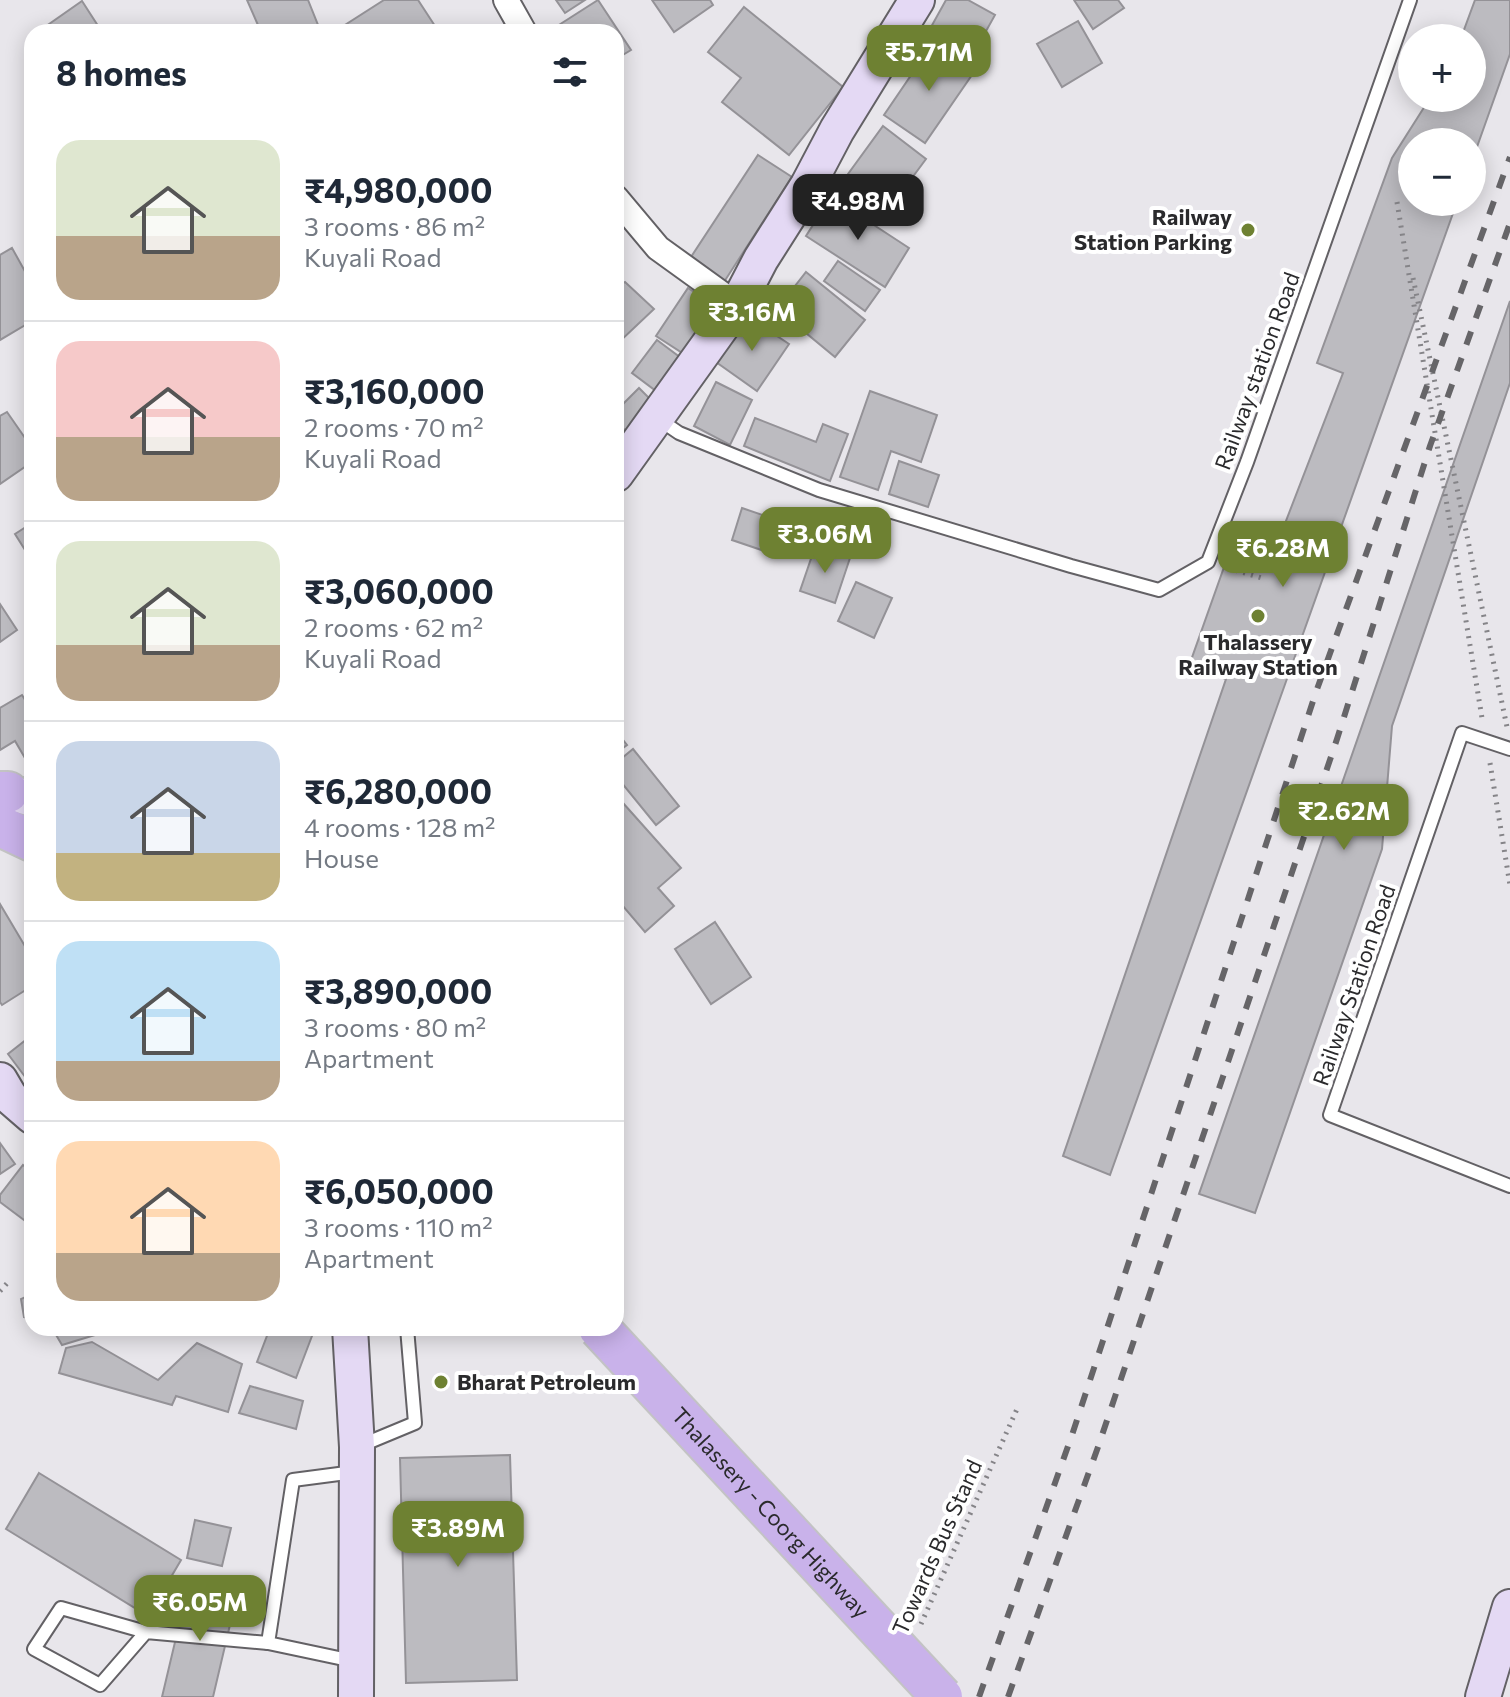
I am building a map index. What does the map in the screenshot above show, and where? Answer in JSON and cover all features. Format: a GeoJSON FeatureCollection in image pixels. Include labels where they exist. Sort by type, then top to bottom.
{"type":"FeatureCollection","features":[{"type":"Feature","properties":{"kind":"main road"},"geometry":{"type":"LineString","coordinates":[[624,463],[737,305],[837,130],[917,0]]}},
{"type":"Feature","properties":{"kind":"main road"},"geometry":{"type":"LineString","coordinates":[[0,1080],[10,1097],[24,1109]]}},
{"type":"Feature","properties":{"kind":"main road"},"geometry":{"type":"LineString","coordinates":[[350,1336],[357,1459],[356,1697]]}},
{"type":"Feature","properties":{"kind":"main road","name":"Thalassery - Coorg Highway"},"geometry":{"type":"LineString","coordinates":[[606,1336],[942,1697]]}},
{"type":"Feature","properties":{"kind":"main road"},"geometry":{"type":"LineString","coordinates":[[1483,1697],[1510,1607]]}},
{"type":"Feature","properties":{"kind":"street"},"geometry":{"type":"LineString","coordinates":[[506,0],[520,24]]}},
{"type":"Feature","properties":{"kind":"street"},"geometry":{"type":"LineString","coordinates":[[624,208],[658,248],[737,305]]}},
{"type":"Feature","properties":{"kind":"lane","name":"Railway station Road"},"geometry":{"type":"LineString","coordinates":[[1208,562],[1410,0]]}},
{"type":"Feature","properties":{"kind":"lane"},"geometry":{"type":"LineString","coordinates":[[657,418],[679,433],[819,490],[1159,590],[1208,562]]}},
{"type":"Feature","properties":{"kind":"lane","name":"Railway Station Road"},"geometry":{"type":"LineString","coordinates":[[1510,749],[1462,733],[1330,1115],[1510,1186]]}},
{"type":"Feature","properties":{"kind":"lane"},"geometry":{"type":"LineString","coordinates":[[268,1643],[293,1480],[357,1459],[415,1423],[408,1336]]}},
{"type":"Feature","properties":{"kind":"lane"},"geometry":{"type":"LineString","coordinates":[[146,1632],[100,1685],[34,1649],[61,1608],[146,1632],[268,1643],[356,1661]]}},
{"type":"Feature","properties":{"kind":"path"},"geometry":{"type":"LineString","coordinates":[[1484,729],[1397,202],[1507,728]]}},
{"type":"Feature","properties":{"kind":"path"},"geometry":{"type":"LineString","coordinates":[[1208,562],[1262,578]]}},
{"type":"Feature","properties":{"kind":"path"},"geometry":{"type":"LineString","coordinates":[[1489,760],[1510,885]]}},
{"type":"Feature","properties":{"kind":"path"},"geometry":{"type":"LineString","coordinates":[[0,1291],[10,1280]]}},
{"type":"Feature","properties":{"kind":"path","name":"Towards Bus Stand"},"geometry":{"type":"LineString","coordinates":[[920,1625],[1017,1409]]}},
{"type":"Feature","properties":{"kind":"building"},"geometry":{"type":"Polygon","coordinates":[[[247,0],[308,0],[318,24],[258,24],[247,0]]]}},
{"type":"Feature","properties":{"kind":"building"},"geometry":{"type":"Polygon","coordinates":[[[384,0],[418,0],[434,24],[346,24],[384,0]]]}},
{"type":"Feature","properties":{"kind":"building"},"geometry":{"type":"Polygon","coordinates":[[[556,0],[585,0],[565,13],[556,0]]]}},
{"type":"Feature","properties":{"kind":"building"},"geometry":{"type":"Polygon","coordinates":[[[598,0],[614,24],[560,24],[598,0]]]}},
{"type":"Feature","properties":{"kind":"building"},"geometry":{"type":"Polygon","coordinates":[[[652,0],[710,0],[713,5],[674,32],[652,0]]]}},
{"type":"Feature","properties":{"kind":"building"},"geometry":{"type":"Polygon","coordinates":[[[946,0],[968,0],[995,15],[975,51],[931,27],[946,0]]]}},
{"type":"Feature","properties":{"kind":"building"},"geometry":{"type":"Polygon","coordinates":[[[1074,0],[1118,0],[1124,8],[1093,29],[1074,0]]]}},
{"type":"Feature","properties":{"kind":"building","name":"Thalassery Railway Station"},"geometry":{"type":"Polygon","coordinates":[[[1475,0],[1510,0],[1510,54],[1484,128],[1411,128],[1421,112],[1486,112],[1486,24],[1466,24],[1475,0]]]}},
{"type":"Feature","properties":{"kind":"building"},"geometry":{"type":"Polygon","coordinates":[[[82,1],[97,24],[49,24],[82,1]]]}},
{"type":"Feature","properties":{"kind":"building"},"geometry":{"type":"Polygon","coordinates":[[[744,7],[843,87],[789,155],[722,102],[741,78],[708,52],[744,7]]]}},
{"type":"Feature","properties":{"kind":"building"},"geometry":{"type":"Polygon","coordinates":[[[1078,21],[1102,63],[1062,87],[1037,44],[1078,21]]]}},
{"type":"Feature","properties":{"kind":"building"},"geometry":{"type":"Polygon","coordinates":[[[624,39],[631,50],[624,54],[624,39]]]}},
{"type":"Feature","properties":{"kind":"building"},"geometry":{"type":"Polygon","coordinates":[[[933,43],[974,72],[925,143],[884,115],[933,43]]]}},
{"type":"Feature","properties":{"kind":"building"},"geometry":{"type":"Polygon","coordinates":[[[883,126],[926,159],[891,206],[848,174],[883,126]]]}},
{"type":"Feature","properties":{"kind":"building","name":"Thalassery Railway Station"},"geometry":{"type":"Polygon","coordinates":[[[1398,149],[1398,216],[1452,216],[1110,1175],[1063,1156],[1226,679],[1189,666],[1234,539],[1274,552],[1343,373],[1317,363],[1398,149]]]}},
{"type":"Feature","properties":{"kind":"building"},"geometry":{"type":"Polygon","coordinates":[[[758,155],[792,177],[724,282],[689,260],[758,155]]]}},
{"type":"Feature","properties":{"kind":"building"},"geometry":{"type":"Polygon","coordinates":[[[831,197],[909,248],[885,287],[806,236],[831,197]]]}},
{"type":"Feature","properties":{"kind":"building"},"geometry":{"type":"Polygon","coordinates":[[[12,248],[24,270],[24,326],[0,340],[0,255],[12,248]]]}},
{"type":"Feature","properties":{"kind":"building"},"geometry":{"type":"Polygon","coordinates":[[[838,261],[880,290],[865,311],[824,281],[838,261]]]}},
{"type":"Feature","properties":{"kind":"building"},"geometry":{"type":"Polygon","coordinates":[[[806,272],[865,320],[835,357],[777,309],[806,272]]]}},
{"type":"Feature","properties":{"kind":"building"},"geometry":{"type":"Polygon","coordinates":[[[624,283],[654,309],[624,337],[624,283]]]}},
{"type":"Feature","properties":{"kind":"building"},"geometry":{"type":"Polygon","coordinates":[[[688,288],[715,306],[684,354],[656,336],[688,288]]]}},
{"type":"Feature","properties":{"kind":"building","name":"Thalassery Railway Station"},"geometry":{"type":"Polygon","coordinates":[[[1510,301],[1510,383],[1392,726],[1382,849],[1255,1213],[1199,1194],[1510,301]]]}},
{"type":"Feature","properties":{"kind":"building"},"geometry":{"type":"Polygon","coordinates":[[[747,316],[789,344],[757,391],[716,362],[747,316]]]}},
{"type":"Feature","properties":{"kind":"building"},"geometry":{"type":"Polygon","coordinates":[[[657,340],[681,358],[656,391],[632,373],[657,340]]]}},
{"type":"Feature","properties":{"kind":"building"},"geometry":{"type":"Polygon","coordinates":[[[716,382],[752,400],[730,445],[694,426],[716,382]]]}},
{"type":"Feature","properties":{"kind":"building"},"geometry":{"type":"Polygon","coordinates":[[[639,388],[654,403],[627,432],[624,429],[624,403],[639,388]]]}},
{"type":"Feature","properties":{"kind":"building"},"geometry":{"type":"Polygon","coordinates":[[[870,391],[937,415],[921,462],[891,451],[878,490],[840,477],[870,391]]]}},
{"type":"Feature","properties":{"kind":"building"},"geometry":{"type":"Polygon","coordinates":[[[7,412],[24,436],[24,468],[0,484],[0,416],[7,412]]]}},
{"type":"Feature","properties":{"kind":"building"},"geometry":{"type":"Polygon","coordinates":[[[755,418],[816,442],[823,424],[848,434],[830,481],[744,446],[755,418]]]}},
{"type":"Feature","properties":{"kind":"building"},"geometry":{"type":"Polygon","coordinates":[[[899,461],[939,475],[928,507],[889,494],[899,461]]]}},
{"type":"Feature","properties":{"kind":"building"},"geometry":{"type":"Polygon","coordinates":[[[742,508],[792,525],[782,557],[732,540],[742,508]]]}},
{"type":"Feature","properties":{"kind":"building"},"geometry":{"type":"Polygon","coordinates":[[[24,528],[24,548],[15,534],[24,528]]]}},
{"type":"Feature","properties":{"kind":"building"},"geometry":{"type":"Polygon","coordinates":[[[815,547],[850,558],[835,603],[800,591],[815,547]]]}},
{"type":"Feature","properties":{"kind":"building"},"geometry":{"type":"Polygon","coordinates":[[[856,582],[892,598],[874,638],[838,621],[856,582]]]}},
{"type":"Feature","properties":{"kind":"building"},"geometry":{"type":"Polygon","coordinates":[[[0,604],[17,630],[0,642],[0,604]]]}},
{"type":"Feature","properties":{"kind":"building"},"geometry":{"type":"Polygon","coordinates":[[[22,695],[24,698],[24,756],[15,741],[0,750],[0,708],[22,695]]]}},
{"type":"Feature","properties":{"kind":"building"},"geometry":{"type":"Polygon","coordinates":[[[633,749],[679,806],[656,825],[624,786],[624,756],[633,749]]]}},
{"type":"Feature","properties":{"kind":"building"},"geometry":{"type":"Polygon","coordinates":[[[624,804],[681,868],[658,888],[674,906],[645,932],[624,907],[624,804]]]}},
{"type":"Feature","properties":{"kind":"building"},"geometry":{"type":"Polygon","coordinates":[[[0,904],[24,944],[24,991],[2,1005],[0,904]]]}},
{"type":"Feature","properties":{"kind":"building"},"geometry":{"type":"Polygon","coordinates":[[[715,922],[751,977],[711,1004],[675,949],[715,922]]]}},
{"type":"Feature","properties":{"kind":"building"},"geometry":{"type":"Polygon","coordinates":[[[24,1041],[24,1075],[8,1054],[24,1041]]]}},
{"type":"Feature","properties":{"kind":"building"},"geometry":{"type":"Polygon","coordinates":[[[0,1143],[15,1164],[0,1174],[0,1143]]]}},
{"type":"Feature","properties":{"kind":"building"},"geometry":{"type":"Polygon","coordinates":[[[24,1166],[24,1220],[0,1202],[0,1195],[24,1166]]]}},
{"type":"Feature","properties":{"kind":"building"},"geometry":{"type":"Polygon","coordinates":[[[57,1336],[92,1336],[62,1345],[57,1336]]]}},
{"type":"Feature","properties":{"kind":"building"},"geometry":{"type":"Polygon","coordinates":[[[267,1336],[312,1336],[296,1378],[257,1362],[267,1336]]]}},
{"type":"Feature","properties":{"kind":"building"},"geometry":{"type":"Polygon","coordinates":[[[92,1342],[158,1380],[197,1343],[242,1364],[228,1412],[176,1396],[172,1405],[59,1373],[66,1348],[92,1342]]]}},
{"type":"Feature","properties":{"kind":"building"},"geometry":{"type":"Polygon","coordinates":[[[250,1386],[303,1401],[296,1429],[239,1413],[250,1386]]]}},
{"type":"Feature","properties":{"kind":"building"},"geometry":{"type":"Polygon","coordinates":[[[510,1455],[517,1680],[406,1683],[400,1458],[510,1455]]]}},
{"type":"Feature","properties":{"kind":"building"},"geometry":{"type":"Polygon","coordinates":[[[39,1473],[181,1560],[148,1616],[6,1529],[39,1473]]]}},
{"type":"Feature","properties":{"kind":"building"},"geometry":{"type":"Polygon","coordinates":[[[195,1520],[231,1528],[222,1566],[187,1558],[195,1520]]]}},
{"type":"Feature","properties":{"kind":"building"},"geometry":{"type":"Polygon","coordinates":[[[189,1583],[237,1595],[213,1697],[162,1697],[189,1583]]]}},
{"type":"Feature","properties":{"kind":"railway"},"geometry":{"type":"LineString","coordinates":[[979,1697],[1072,1435],[1316,692],[1510,157]]}},
{"type":"Feature","properties":{"kind":"railway"},"geometry":{"type":"LineString","coordinates":[[1008,1697],[1098,1447],[1337,739],[1430,446],[1510,223]]}},
{"type":"Feature","properties":{"kind":"place","name":"Railway Station Parking"},"geometry":{"type":"Point","coordinates":[1248,230]}},
{"type":"Feature","properties":{"kind":"place","name":"Thalassery Railway Station"},"geometry":{"type":"Point","coordinates":[1258,616]}},
{"type":"Feature","properties":{"kind":"place","name":"Bharat Petroleum"},"geometry":{"type":"Point","coordinates":[441,1382]}}]}
